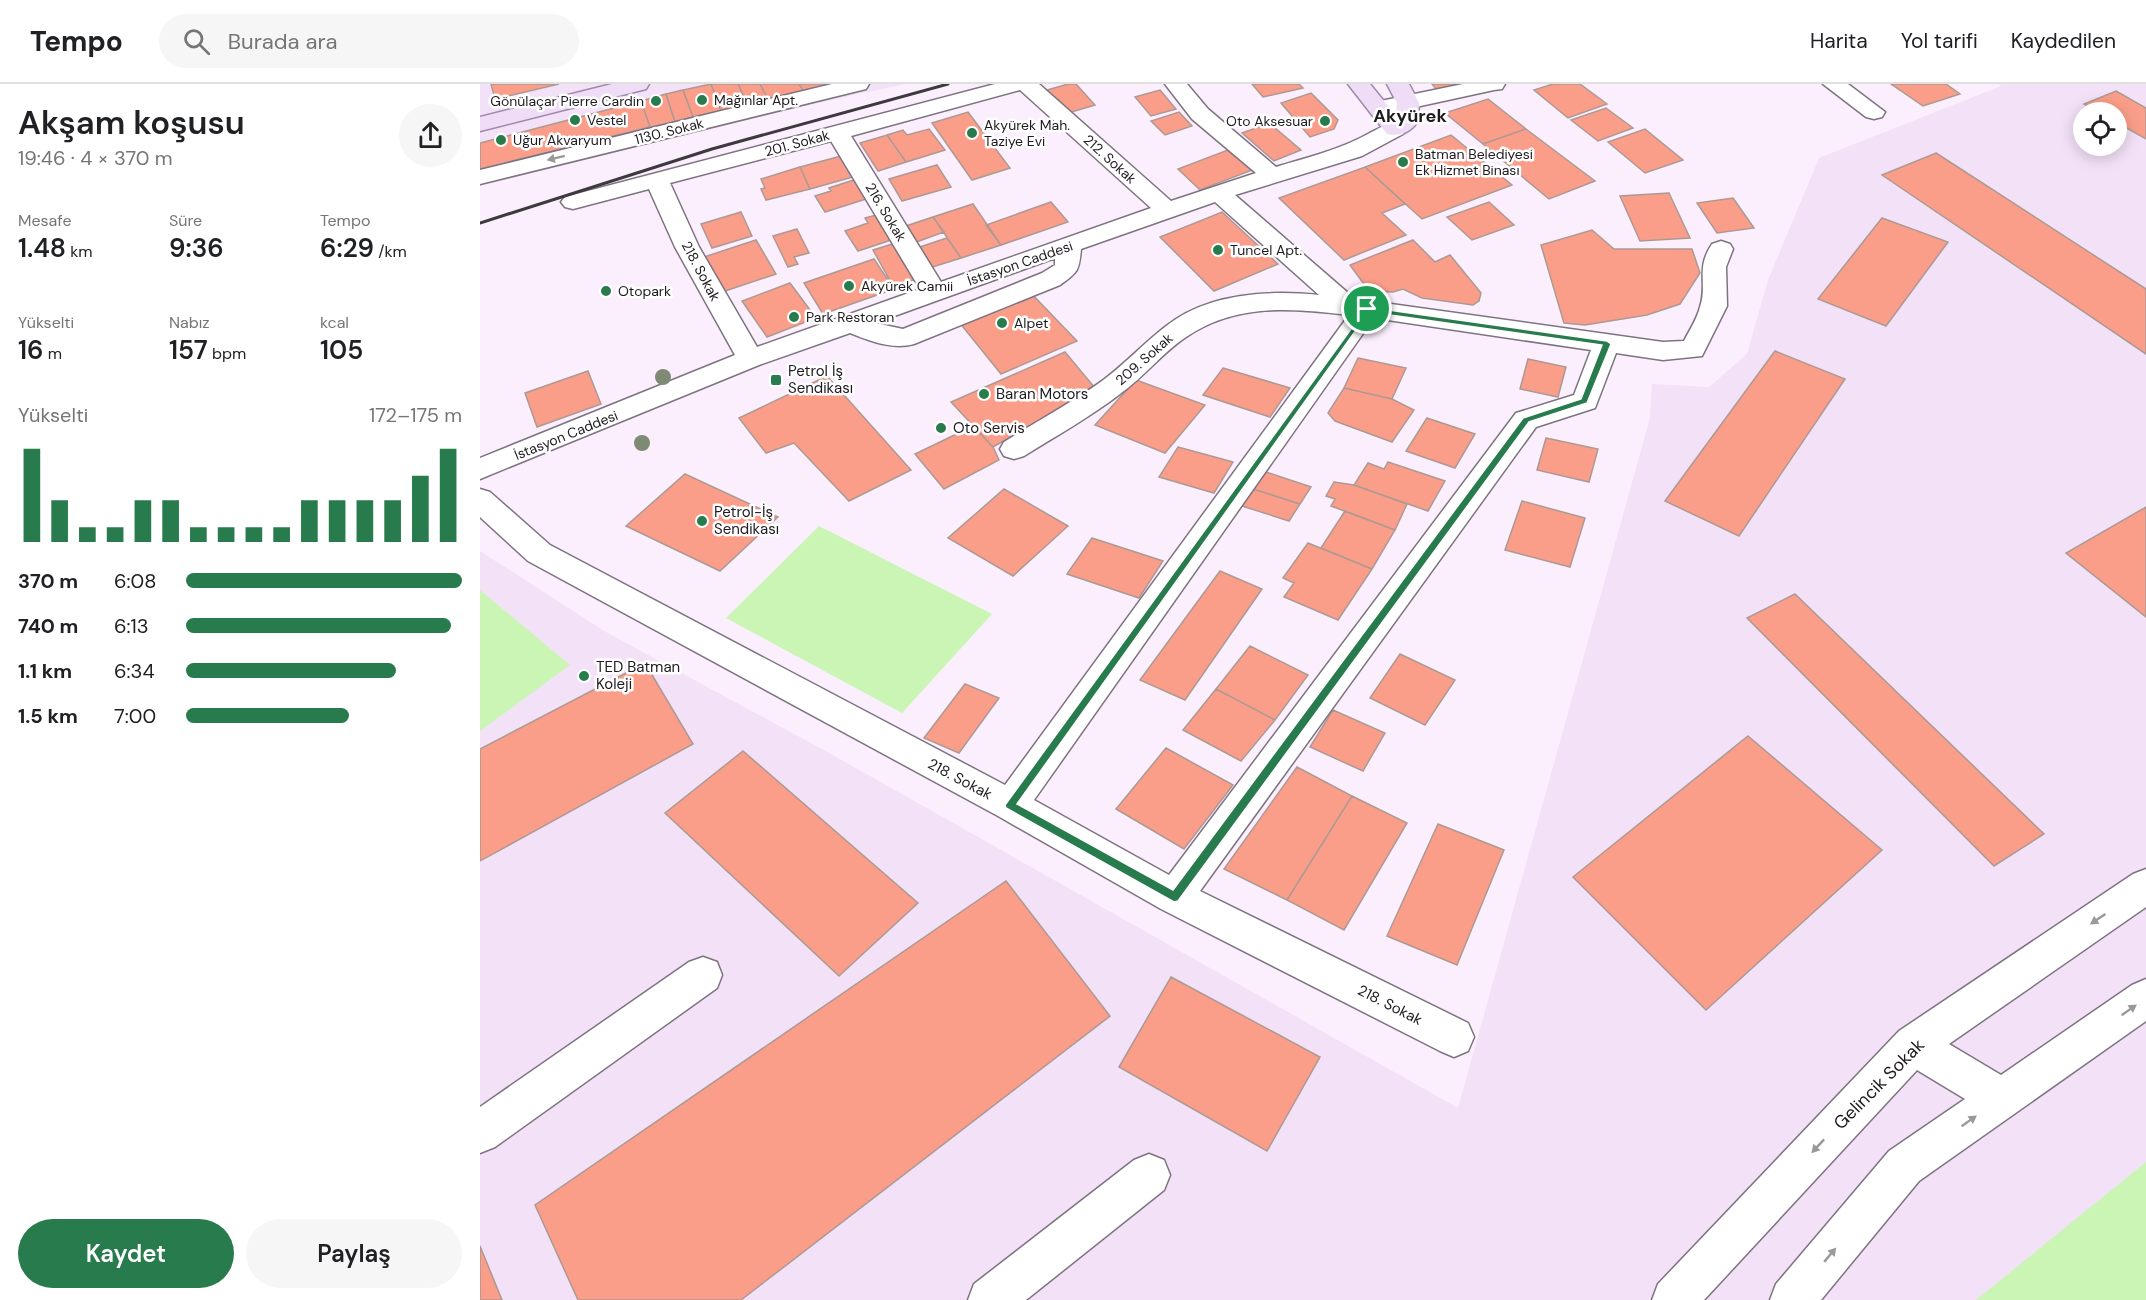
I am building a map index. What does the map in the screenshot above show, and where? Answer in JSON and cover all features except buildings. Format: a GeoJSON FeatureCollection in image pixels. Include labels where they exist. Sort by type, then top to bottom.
{"type":"FeatureCollection","features":[{"type":"Feature","properties":{"kind":"main road"},"geometry":{"type":"LineString","coordinates":[[480,124],[638,84]]}},
{"type":"Feature","properties":{"kind":"main road"},"geometry":{"type":"LineString","coordinates":[[1359,84],[1395,129],[1407,121],[1403,94]]}},
{"type":"Feature","properties":{"kind":"street","name":"1130. Sokak"},"geometry":{"type":"LineString","coordinates":[[480,177],[858,84]]}},
{"type":"Feature","properties":{"kind":"street","name":"201. Sokak"},"geometry":{"type":"LineString","coordinates":[[573,202],[1020,84]]}},
{"type":"Feature","properties":{"kind":"street","name":"212. Sokak"},"geometry":{"type":"LineString","coordinates":[[1026,84],[1167,210]]}},
{"type":"Feature","properties":{"kind":"street"},"geometry":{"type":"LineString","coordinates":[[1176,84],[1200,114],[1272,175]]}},
{"type":"Feature","properties":{"kind":"street"},"geometry":{"type":"LineString","coordinates":[[1379,108],[1403,94],[1494,84]]}},
{"type":"Feature","properties":{"kind":"street"},"geometry":{"type":"LineString","coordinates":[[1834,84],[1874,112]]}},
{"type":"Feature","properties":{"kind":"street","name":"İstasyon Caddesi"},"geometry":{"type":"LineString","coordinates":[[480,469],[750,359],[1167,210],[1354,151],[1395,129]]}},
{"type":"Feature","properties":{"kind":"street","name":"216. Sokak"},"geometry":{"type":"LineString","coordinates":[[838,133],[934,292]]}},
{"type":"Feature","properties":{"kind":"street","name":"218. Sokak"},"geometry":{"type":"LineString","coordinates":[[657,180],[687,247],[750,359]]}},
{"type":"Feature","properties":{"kind":"street"},"geometry":{"type":"LineString","coordinates":[[1010,805],[1357,308],[1219,193]]}},
{"type":"Feature","properties":{"kind":"street"},"geometry":{"type":"LineString","coordinates":[[851,323],[879,336],[905,338],[1051,279],[1066,268],[1069,246]]}},
{"type":"Feature","properties":{"kind":"street","name":"209. Sokak"},"geometry":{"type":"LineString","coordinates":[[1014,449],[1112,387],[1176,331],[1209,314],[1239,304],[1284,300],[1357,308],[1663,351],[1693,350],[1714,306],[1714,267],[1721,249]]}},
{"type":"Feature","properties":{"kind":"street"},"geometry":{"type":"LineString","coordinates":[[1174,897],[1526,420],[1585,401],[1607,344]]}},
{"type":"Feature","properties":{"kind":"street","name":"218. Sokak"},"geometry":{"type":"LineString","coordinates":[[480,500],[539,553],[1010,805],[1174,897],[1454,1037]]}},
{"type":"Feature","properties":{"kind":"street","name":"Gelincik Sokak"},"geometry":{"type":"LineString","coordinates":[[1674,1300],[1913,1045],[2146,886]]}},
{"type":"Feature","properties":{"kind":"street"},"geometry":{"type":"LineString","coordinates":[[480,1132],[703,975]]}},
{"type":"Feature","properties":{"kind":"street"},"geometry":{"type":"LineString","coordinates":[[1792,1300],[1904,1166],[2146,998]]}},
{"type":"Feature","properties":{"kind":"street"},"geometry":{"type":"LineString","coordinates":[[1913,1045],[2002,1098]]}},
{"type":"Feature","properties":{"kind":"street"},"geometry":{"type":"LineString","coordinates":[[990,1300],[1149,1175]]}},
{"type":"Feature","properties":{"kind":"shaded area"},"geometry":{"type":"Polygon","coordinates":[[[480,84],[905,84],[480,177],[480,84]]]}},
{"type":"Feature","properties":{"kind":"shaded area"},"geometry":{"type":"Polygon","coordinates":[[[1999,84],[2146,84],[2146,1300],[480,1300],[480,551],[606,632],[831,754],[1458,1108],[1650,418],[1652,384],[1709,387],[1747,354],[1768,280],[1819,158],[2001,86],[1999,84]]]}},
{"type":"Feature","properties":{"kind":"green space"},"geometry":{"type":"Polygon","coordinates":[[[819,526],[992,614],[902,713],[726,618],[819,526]]]}},
{"type":"Feature","properties":{"kind":"green space"},"geometry":{"type":"Polygon","coordinates":[[[480,590],[570,665],[480,731],[480,590]]]}},
{"type":"Feature","properties":{"kind":"green space"},"geometry":{"type":"Polygon","coordinates":[[[2146,1162],[2146,1300],[1976,1300],[2146,1162]]]}},
{"type":"Feature","properties":{"kind":"railway"},"geometry":{"type":"LineString","coordinates":[[480,223],[712,149],[948,84]]}},
{"type":"Feature","properties":{"kind":"place","name":"Mağınlar Apt."},"geometry":{"type":"Point","coordinates":[702,100]}},
{"type":"Feature","properties":{"kind":"place","name":"Gönülaçar Pierre Cardin"},"geometry":{"type":"Point","coordinates":[656,101]}},
{"type":"Feature","properties":{"kind":"place","name":"Vestel"},"geometry":{"type":"Point","coordinates":[575,120]}},
{"type":"Feature","properties":{"kind":"place","name":"Oto Aksesuar"},"geometry":{"type":"Point","coordinates":[1325,121]}},
{"type":"Feature","properties":{"kind":"place","name":"Akyürek Mah. Taziye Evi"},"geometry":{"type":"Point","coordinates":[972,133]}},
{"type":"Feature","properties":{"kind":"place","name":"Uğur Akvaryum"},"geometry":{"type":"Point","coordinates":[501,140]}},
{"type":"Feature","properties":{"kind":"place","name":"Batman Belediyesi Ek Hizmet Binası"},"geometry":{"type":"Point","coordinates":[1403,162]}},
{"type":"Feature","properties":{"kind":"place","name":"Tuncel Apt."},"geometry":{"type":"Point","coordinates":[1218,250]}},
{"type":"Feature","properties":{"kind":"place","name":"Akyürek Camii"},"geometry":{"type":"Point","coordinates":[849,286]}},
{"type":"Feature","properties":{"kind":"place","name":"Otopark"},"geometry":{"type":"Point","coordinates":[606,291]}},
{"type":"Feature","properties":{"kind":"place","name":"Park Restoran"},"geometry":{"type":"Point","coordinates":[794,317]}},
{"type":"Feature","properties":{"kind":"place","name":"Alpet"},"geometry":{"type":"Point","coordinates":[1002,323]}},
{"type":"Feature","properties":{"kind":"place","name":"Petrol İş Sendikası"},"geometry":{"type":"Point","coordinates":[776,380]}},
{"type":"Feature","properties":{"kind":"place","name":"Baran Motors"},"geometry":{"type":"Point","coordinates":[984,394]}},
{"type":"Feature","properties":{"kind":"place","name":"Oto Servis"},"geometry":{"type":"Point","coordinates":[941,428]}},
{"type":"Feature","properties":{"kind":"place","name":"Petrol-İş Sendikası"},"geometry":{"type":"Point","coordinates":[702,521]}},
{"type":"Feature","properties":{"kind":"place","name":"TED Batman Koleji"},"geometry":{"type":"Point","coordinates":[584,676]}},
{"type":"Feature","properties":{"kind":"district","name":"Akyürek"},"geometry":{"type":"Point","coordinates":[1410,116]}},
{"type":"Feature","properties":{"kind":"route"},"geometry":{"type":"LineString","coordinates":[[1367,309],[1607,344],[1585,401],[1526,420],[1174,897],[1010,805],[1367,309]]}}]}
